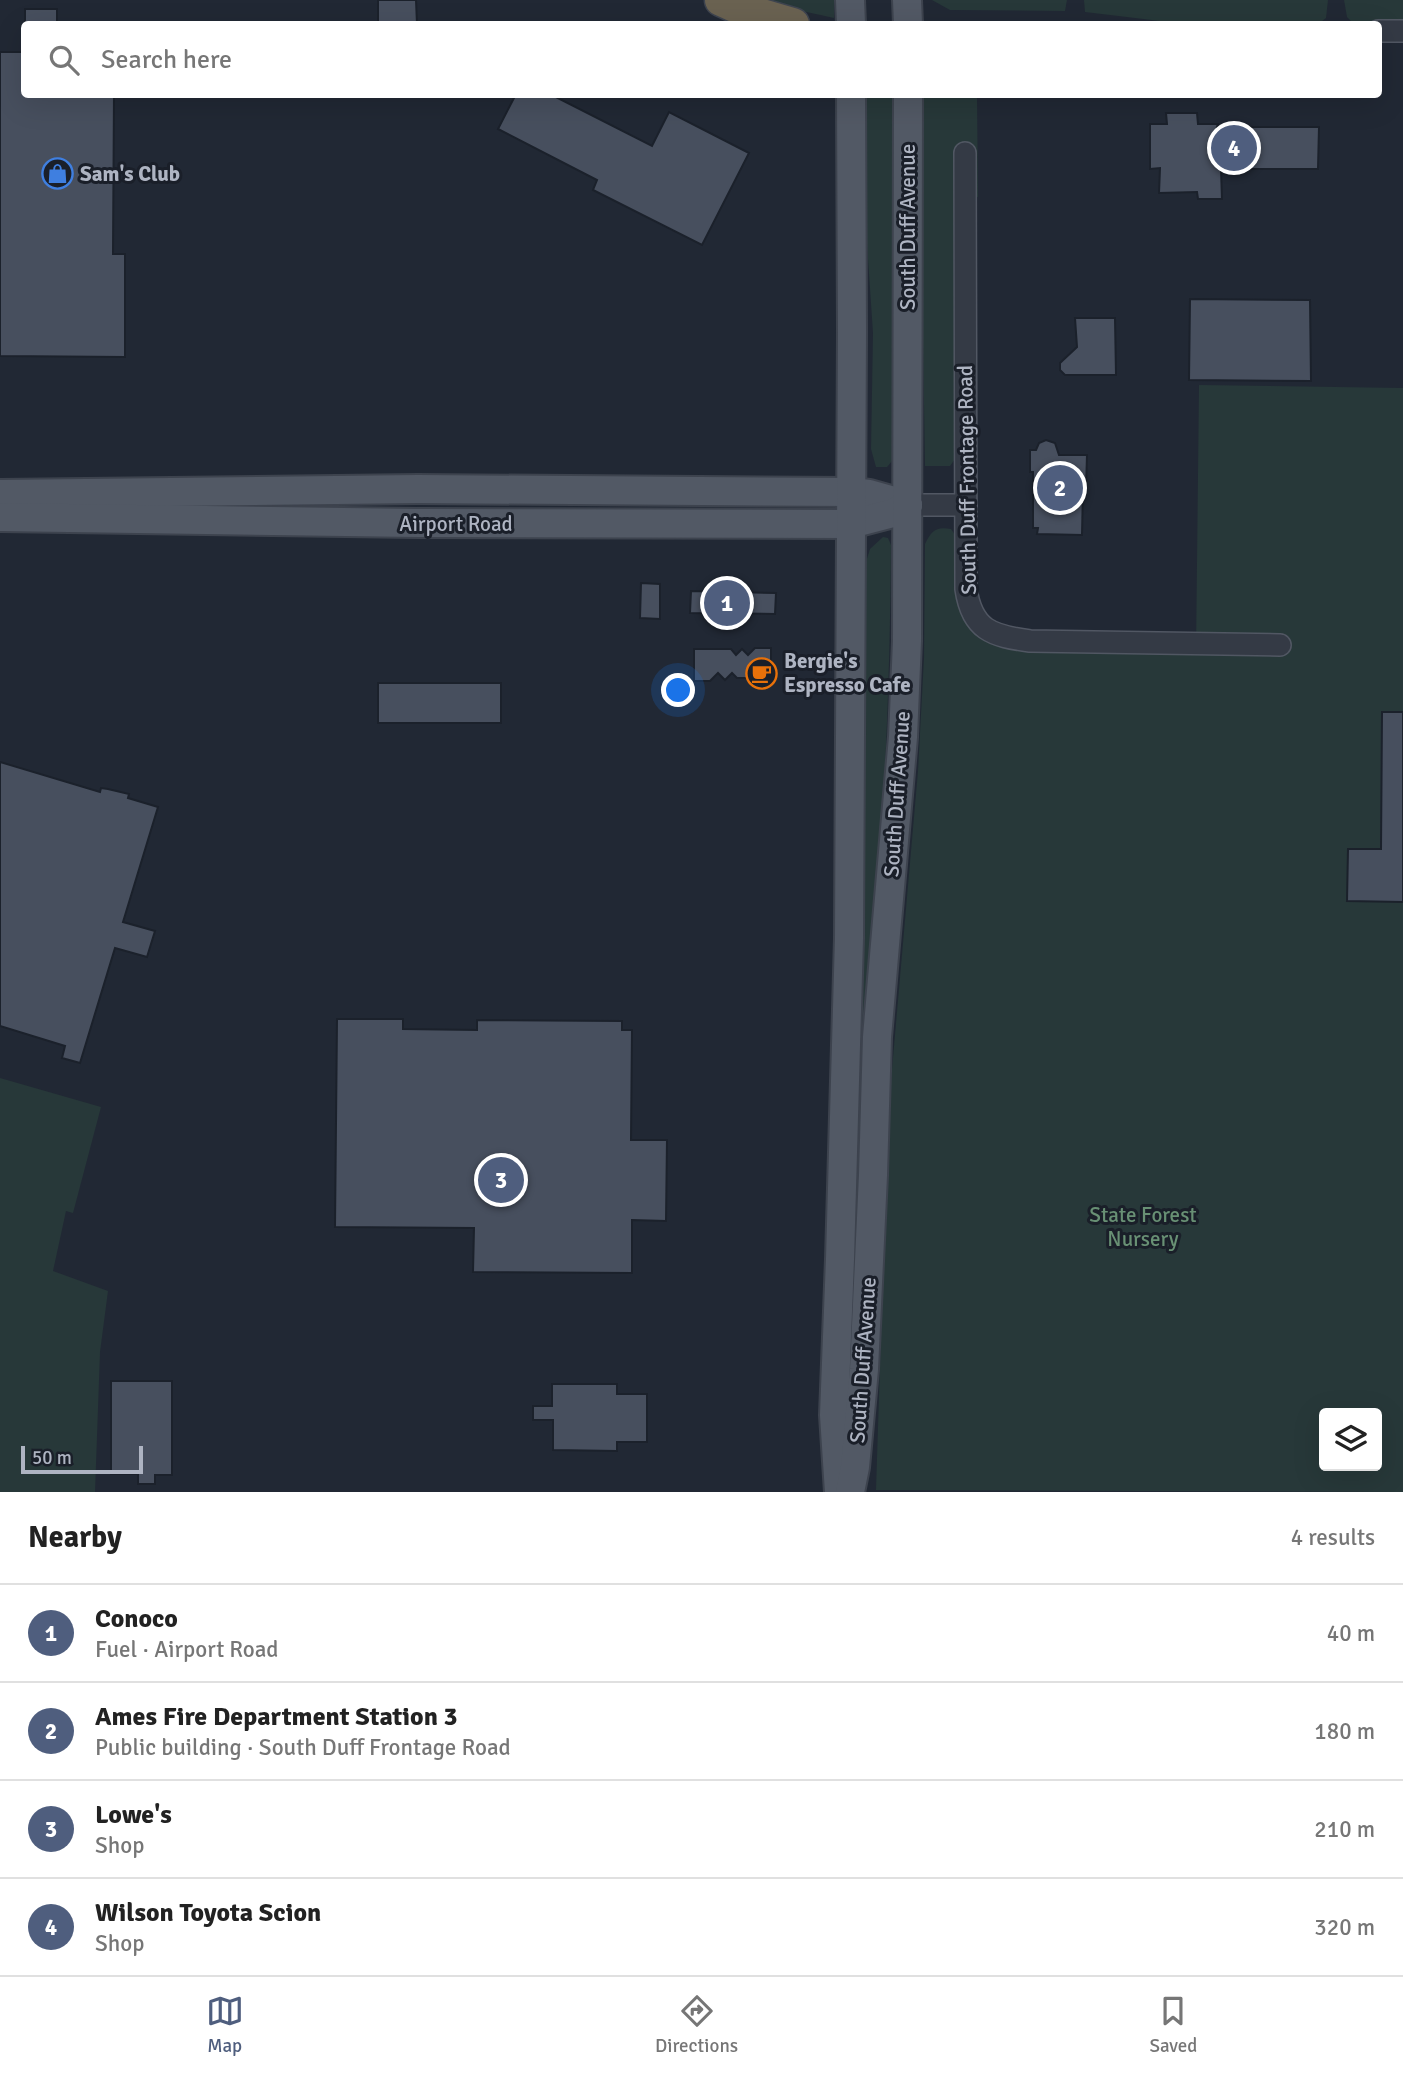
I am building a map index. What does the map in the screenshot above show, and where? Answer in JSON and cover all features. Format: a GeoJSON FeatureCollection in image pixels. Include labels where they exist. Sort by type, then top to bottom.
{"type":"FeatureCollection","features":[{"type":"Feature","properties":{"kind":"highway"},"geometry":{"type":"LineString","coordinates":[[721,0],[783,21]]}},
{"type":"Feature","properties":{"kind":"main road"},"geometry":{"type":"LineString","coordinates":[[850,0],[850,21]]}},
{"type":"Feature","properties":{"kind":"main road"},"geometry":{"type":"LineString","coordinates":[[907,0],[908,21]]}},
{"type":"Feature","properties":{"kind":"main road","name":"South Duff Avenue"},"geometry":{"type":"LineString","coordinates":[[839,1492],[834,1415],[847,1030],[852,492],[851,98]]}},
{"type":"Feature","properties":{"kind":"main road","name":"South Duff Avenue"},"geometry":{"type":"LineString","coordinates":[[850,1492],[855,1467],[864,1369],[877,1037],[903,737],[907,641],[908,98]]}},
{"type":"Feature","properties":{"kind":"main road","name":"Airport Road"},"geometry":{"type":"LineString","coordinates":[[0,494],[418,489],[852,492],[908,505]]}},
{"type":"Feature","properties":{"kind":"main road","name":"Airport Road"},"geometry":{"type":"LineString","coordinates":[[0,517],[403,523],[851,524],[893,513],[908,505]]}},
{"type":"Feature","properties":{"kind":"street"},"geometry":{"type":"LineString","coordinates":[[1382,31],[1403,31]]}},
{"type":"Feature","properties":{"kind":"street","name":"South Duff Frontage Road"},"geometry":{"type":"LineString","coordinates":[[965,153],[965,589],[971,613],[980,625],[998,636],[1030,641],[1280,645]]}},
{"type":"Feature","properties":{"kind":"street","name":"Airport Road"},"geometry":{"type":"LineString","coordinates":[[908,505],[966,505]]}},
{"type":"Feature","properties":{"kind":"green space"},"geometry":{"type":"Polygon","coordinates":[[[752,0],[834,0],[834,18],[752,0]]]}},
{"type":"Feature","properties":{"kind":"green space"},"geometry":{"type":"Polygon","coordinates":[[[932,0],[1067,0],[1065,11],[950,10],[932,0]]]}},
{"type":"Feature","properties":{"kind":"green space"},"geometry":{"type":"Polygon","coordinates":[[[1084,0],[1328,0],[1326,18],[1322,21],[1160,21],[1085,12],[1084,0]]]}},
{"type":"Feature","properties":{"kind":"green space"},"geometry":{"type":"Polygon","coordinates":[[[1344,0],[1403,0],[1403,21],[1351,21],[1347,17],[1344,0]]]}},
{"type":"Feature","properties":{"kind":"green space"},"geometry":{"type":"Polygon","coordinates":[[[865,98],[895,98],[896,440],[892,461],[887,467],[876,467],[871,449],[873,333],[866,229],[865,98]]]}},
{"type":"Feature","properties":{"kind":"green space"},"geometry":{"type":"Polygon","coordinates":[[[919,98],[977,98],[978,197],[973,197],[957,456],[950,466],[925,466],[919,98]]]}},
{"type":"Feature","properties":{"kind":"green space","name":"State Forest Nursery"},"geometry":{"type":"Polygon","coordinates":[[[1199,385],[1403,388],[1403,1492],[876,1490],[888,1115],[918,771],[924,658],[925,544],[938,529],[951,529],[955,535],[958,603],[963,618],[976,632],[1196,652],[1199,385]]]}},
{"type":"Feature","properties":{"kind":"green space"},"geometry":{"type":"Polygon","coordinates":[[[883,537],[888,538],[891,545],[884,798],[865,1051],[857,1052],[865,565],[870,549],[883,537]]]}},
{"type":"Feature","properties":{"kind":"green space"},"geometry":{"type":"Polygon","coordinates":[[[0,1078],[101,1107],[73,1213],[66,1211],[53,1271],[108,1291],[100,1352],[95,1492],[0,1492],[0,1078]]]}},
{"type":"Feature","properties":{"kind":"building"},"geometry":{"type":"Polygon","coordinates":[[[378,0],[416,0],[417,21],[378,21],[378,0]]]}},
{"type":"Feature","properties":{"kind":"building"},"geometry":{"type":"Polygon","coordinates":[[[25,9],[57,9],[57,21],[25,21],[25,9]]]}},
{"type":"Feature","properties":{"kind":"building","name":"Sam's Club"},"geometry":{"type":"Polygon","coordinates":[[[0,52],[21,52],[21,98],[114,98],[113,254],[125,254],[125,357],[0,356],[0,52]]]}},
{"type":"Feature","properties":{"kind":"building"},"geometry":{"type":"Polygon","coordinates":[[[514,98],[558,98],[652,146],[669,112],[749,153],[702,245],[593,190],[597,180],[498,129],[514,98]]]}},
{"type":"Feature","properties":{"kind":"building"},"geometry":{"type":"Polygon","coordinates":[[[1166,113],[1197,113],[1198,124],[1218,124],[1217,127],[1319,127],[1318,169],[1221,169],[1222,199],[1198,199],[1197,192],[1159,193],[1160,168],[1150,169],[1150,124],[1167,124],[1166,113]]]}},
{"type":"Feature","properties":{"kind":"building"},"geometry":{"type":"Polygon","coordinates":[[[1190,299],[1310,300],[1311,381],[1189,380],[1190,299]]]}},
{"type":"Feature","properties":{"kind":"building"},"geometry":{"type":"Polygon","coordinates":[[[1075,318],[1115,318],[1116,375],[1065,375],[1060,370],[1060,363],[1077,347],[1075,318]]]}},
{"type":"Feature","properties":{"kind":"building"},"geometry":{"type":"Polygon","coordinates":[[[1046,440],[1055,443],[1059,455],[1087,455],[1082,535],[1037,534],[1038,528],[1033,528],[1033,472],[1030,472],[1030,450],[1036,450],[1039,443],[1046,440]]]}},
{"type":"Feature","properties":{"kind":"building"},"geometry":{"type":"Polygon","coordinates":[[[641,583],[660,584],[660,619],[640,618],[641,583]]]}},
{"type":"Feature","properties":{"kind":"building"},"geometry":{"type":"Polygon","coordinates":[[[691,591],[776,593],[775,614],[690,613],[691,591]]]}},
{"type":"Feature","properties":{"kind":"building"},"geometry":{"type":"Polygon","coordinates":[[[755,648],[771,648],[771,678],[737,678],[732,673],[725,680],[718,673],[710,681],[694,681],[694,649],[731,649],[736,655],[742,649],[748,655],[755,648]]]}},
{"type":"Feature","properties":{"kind":"building"},"geometry":{"type":"Polygon","coordinates":[[[378,683],[501,683],[501,723],[378,723],[378,683]]]}},
{"type":"Feature","properties":{"kind":"building"},"geometry":{"type":"Polygon","coordinates":[[[1382,712],[1403,712],[1403,902],[1347,901],[1348,849],[1381,849],[1382,712]]]}},
{"type":"Feature","properties":{"kind":"building"},"geometry":{"type":"Polygon","coordinates":[[[0,762],[100,792],[101,788],[129,794],[128,798],[158,807],[123,922],[155,931],[147,957],[115,948],[80,1063],[62,1058],[65,1046],[0,1026],[0,762]]]}},
{"type":"Feature","properties":{"kind":"building"},"geometry":{"type":"Polygon","coordinates":[[[337,1019],[403,1019],[403,1029],[477,1030],[477,1020],[622,1021],[622,1030],[632,1030],[631,1140],[667,1140],[666,1221],[632,1220],[632,1273],[473,1272],[474,1228],[335,1227],[337,1019]]]}},
{"type":"Feature","properties":{"kind":"building"},"geometry":{"type":"Polygon","coordinates":[[[111,1381],[172,1381],[172,1475],[155,1475],[155,1484],[138,1484],[138,1474],[111,1474],[111,1381]]]}},
{"type":"Feature","properties":{"kind":"building"},"geometry":{"type":"Polygon","coordinates":[[[552,1384],[617,1384],[617,1394],[647,1394],[647,1442],[617,1442],[617,1451],[553,1450],[553,1420],[533,1420],[533,1406],[552,1406],[552,1384]]]}},
{"type":"Feature","properties":{"kind":"place","name":"Wilson Toyota Scion"},"geometry":{"type":"Point","coordinates":[1234,148]}},
{"type":"Feature","properties":{"kind":"place","name":"Sam's Club"},"geometry":{"type":"Point","coordinates":[57,174]}},
{"type":"Feature","properties":{"kind":"place","name":"Ames Fire Department Station 3"},"geometry":{"type":"Point","coordinates":[1060,488]}},
{"type":"Feature","properties":{"kind":"place","name":"Conoco"},"geometry":{"type":"Point","coordinates":[727,603]}},
{"type":"Feature","properties":{"kind":"place","name":"Bergie's Espresso Cafe"},"geometry":{"type":"Point","coordinates":[761,673]}},
{"type":"Feature","properties":{"kind":"place","name":"Lowe's"},"geometry":{"type":"Point","coordinates":[501,1180]}}]}
